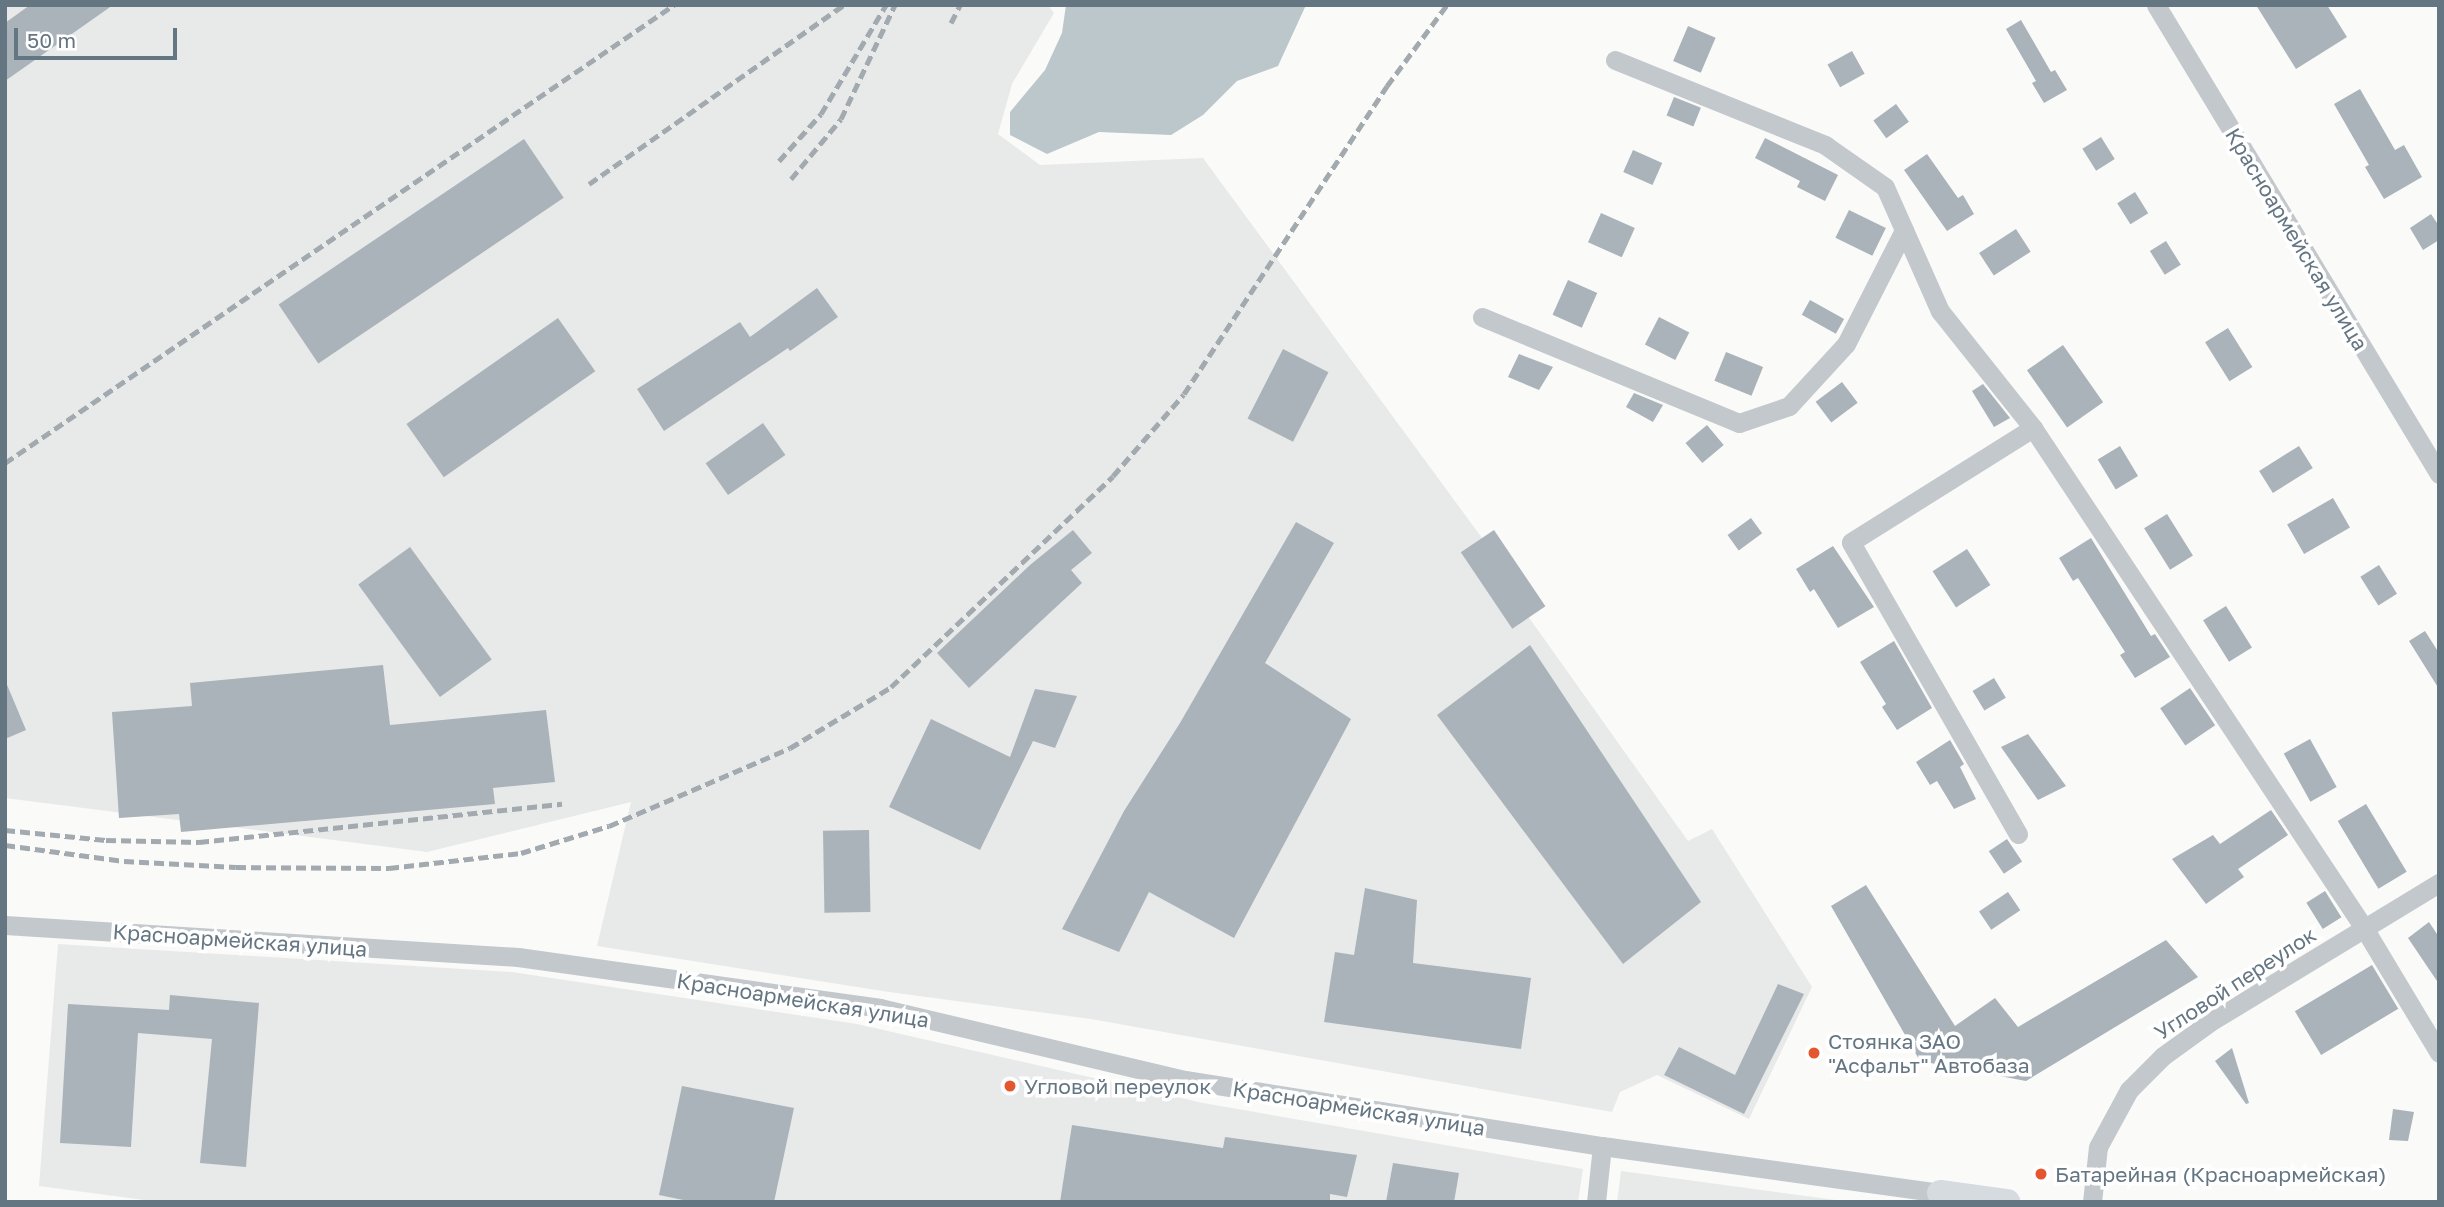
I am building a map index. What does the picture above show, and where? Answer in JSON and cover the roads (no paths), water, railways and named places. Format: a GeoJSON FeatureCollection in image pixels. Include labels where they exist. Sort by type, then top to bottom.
{"type":"FeatureCollection","features":[{"type":"Feature","properties":{"kind":"street","name":"Красноармейская улица"},"geometry":{"type":"LineString","coordinates":[[2156,5],[2439,474]]}},
{"type":"Feature","properties":{"kind":"street"},"geometry":{"type":"LineString","coordinates":[[1615,60],[1825,145],[1885,187],[1940,311],[2034,428],[2364,928],[2439,1053]]}},
{"type":"Feature","properties":{"kind":"street"},"geometry":{"type":"LineString","coordinates":[[1482,317],[1739,423],[1789,406],[1846,344],[1904,230]]}},
{"type":"Feature","properties":{"kind":"street"},"geometry":{"type":"LineString","coordinates":[[2018,834],[1852,542],[2034,428]]}},
{"type":"Feature","properties":{"kind":"street","name":"Угловой переулок"},"geometry":{"type":"LineString","coordinates":[[2092,1202],[2098,1147],[2129,1090],[2162,1056],[2210,1022],[2439,883]]}},
{"type":"Feature","properties":{"kind":"street","name":"Красноармейская улица"},"geometry":{"type":"LineString","coordinates":[[5,925],[518,957],[880,1008],[1185,1080],[1602,1146],[2007,1202]]}},
{"type":"Feature","properties":{"kind":"street"},"geometry":{"type":"LineString","coordinates":[[1596,1202],[1602,1146]]}},
{"type":"Feature","properties":{"kind":"railway"},"geometry":{"type":"LineString","coordinates":[[5,463],[674,5]]}},
{"type":"Feature","properties":{"kind":"railway"},"geometry":{"type":"LineString","coordinates":[[589,184],[844,5]]}},
{"type":"Feature","properties":{"kind":"railway"},"geometry":{"type":"LineString","coordinates":[[779,161],[821,114],[886,5]]}},
{"type":"Feature","properties":{"kind":"railway"},"geometry":{"type":"LineString","coordinates":[[791,179],[841,119],[895,5]]}},
{"type":"Feature","properties":{"kind":"railway"},"geometry":{"type":"LineString","coordinates":[[951,23],[960,5]]}},
{"type":"Feature","properties":{"kind":"railway"},"geometry":{"type":"LineString","coordinates":[[5,845],[124,861],[236,867],[389,868],[521,853],[609,826],[790,748],[891,687],[1113,476],[1184,394],[1387,86],[1447,5]]}},
{"type":"Feature","properties":{"kind":"railway"},"geometry":{"type":"LineString","coordinates":[[5,830],[106,840],[199,842],[562,804]]}},
{"type":"Feature","properties":{"kind":"place","name":"Стоянка ЗАО \"Асфальт\" Автобаза"},"geometry":{"type":"Point","coordinates":[1814,1053]}},
{"type":"Feature","properties":{"kind":"place","name":"Угловой переулок"},"geometry":{"type":"Point","coordinates":[1010,1086]}},
{"type":"Feature","properties":{"kind":"place","name":"Батарейная (Красноармейская)"},"geometry":{"type":"Point","coordinates":[2041,1174]}}]}
